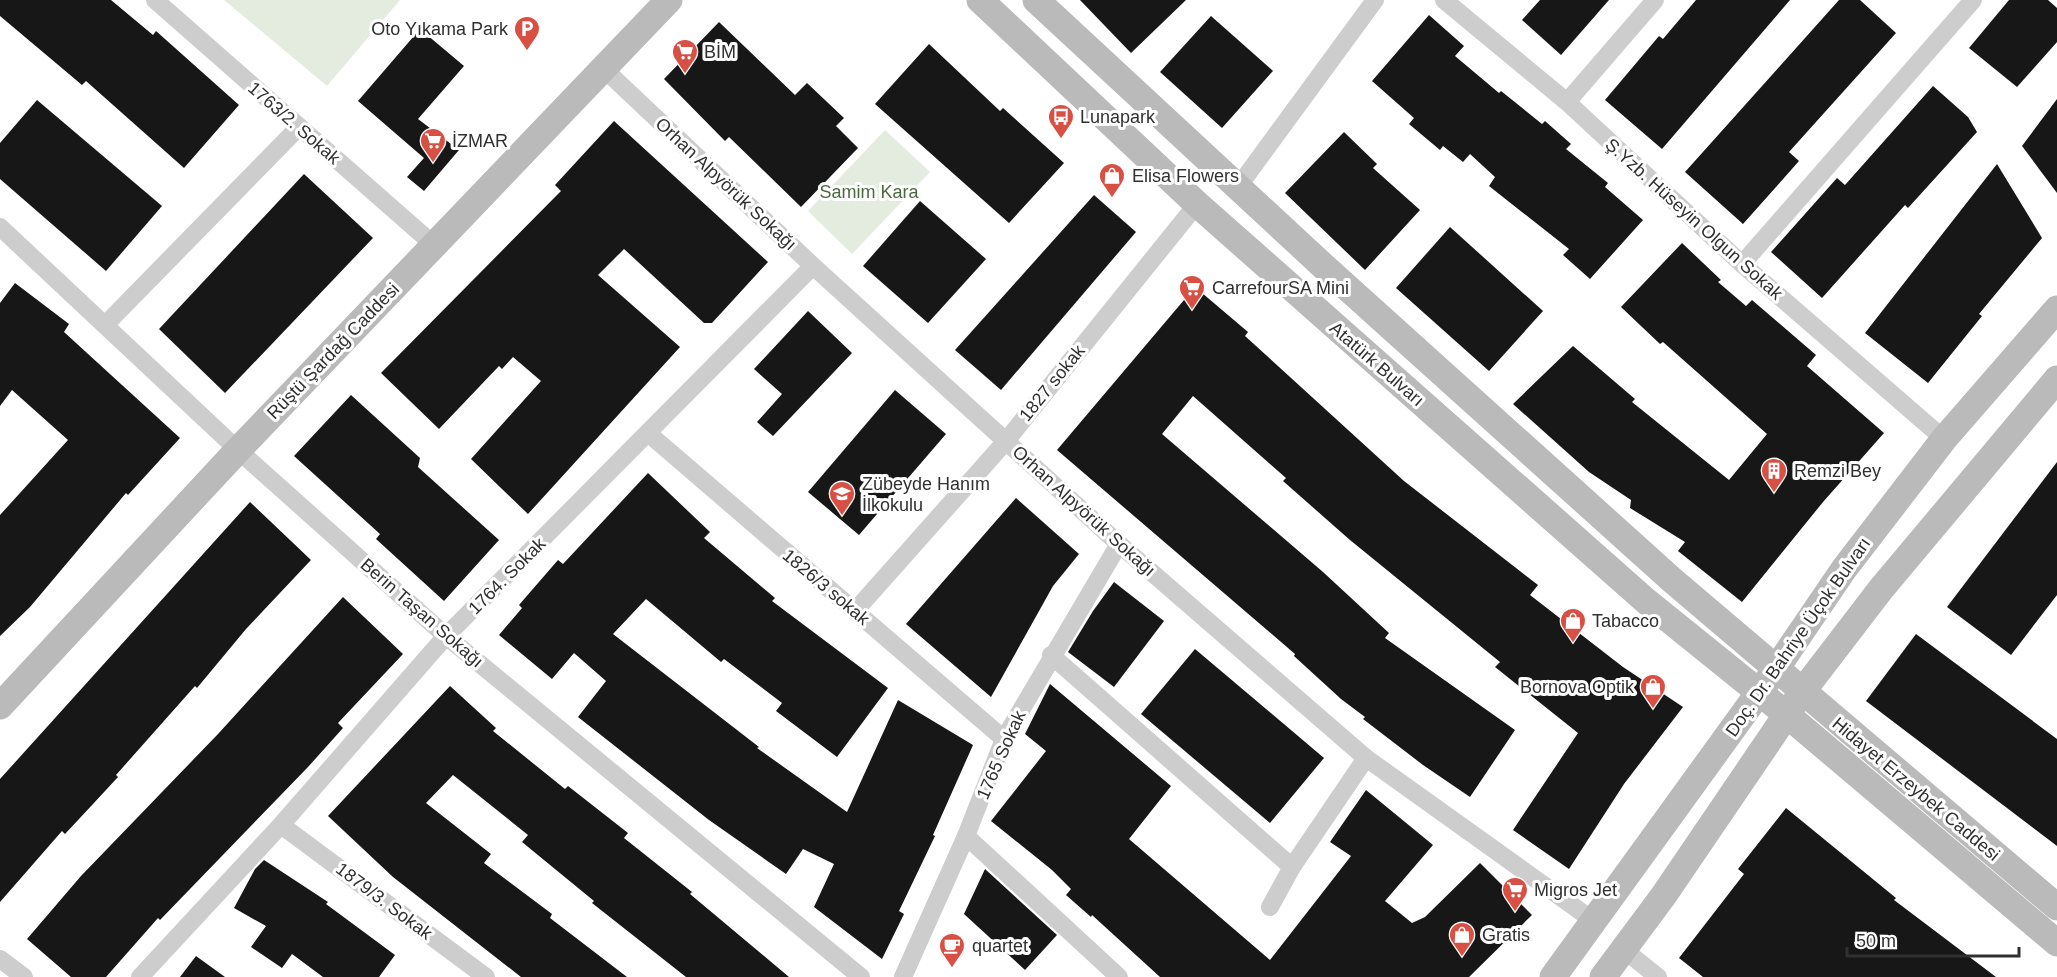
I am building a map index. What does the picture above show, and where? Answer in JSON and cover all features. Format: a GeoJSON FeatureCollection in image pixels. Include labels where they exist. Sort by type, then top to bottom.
{"type":"FeatureCollection","features":[{"type":"Feature","properties":{"kind":"main road","name":"Rüştü Şardağ Caddesi"},"geometry":{"type":"LineString","coordinates":[[0,706],[238,450],[669,0]]}},
{"type":"Feature","properties":{"kind":"main road","name":"Atatürk Bulvarı"},"geometry":{"type":"LineString","coordinates":[[980,0],[1197,204],[1646,601],[1786,714]]}},
{"type":"Feature","properties":{"kind":"main road","name":"Atatürk Bulvarı"},"geometry":{"type":"LineString","coordinates":[[1036,0],[1478,407],[1776,669]]}},
{"type":"Feature","properties":{"kind":"main road","name":"Doç. Dr. Bahriye Üçok Bulvarı"},"geometry":{"type":"LineString","coordinates":[[1553,977],[1776,669],[1844,569],[1944,439],[2057,309]]}},
{"type":"Feature","properties":{"kind":"main road","name":"Doç. Dr. Bahriye Üçok Bulvarı"},"geometry":{"type":"LineString","coordinates":[[1603,977],[1664,895],[1802,692],[1881,589],[2057,379]]}},
{"type":"Feature","properties":{"kind":"main road","name":"Hidayet Erzeybek Caddesi"},"geometry":{"type":"LineString","coordinates":[[1776,669],[2057,908]]}},
{"type":"Feature","properties":{"kind":"main road","name":"Hidayet Erzeybek Caddesi"},"geometry":{"type":"LineString","coordinates":[[1786,714],[2057,943]]}},
{"type":"Feature","properties":{"kind":"street","name":"1763/2. Sokak"},"geometry":{"type":"LineString","coordinates":[[155,0],[434,245]]}},
{"type":"Feature","properties":{"kind":"street"},"geometry":{"type":"LineString","coordinates":[[1238,187],[1375,0]]}},
{"type":"Feature","properties":{"kind":"street","name":"Ş.Yzb. Hüseyin Olgun Sokak"},"geometry":{"type":"LineString","coordinates":[[1444,0],[1567,102],[1742,264],[1944,439]]}},
{"type":"Feature","properties":{"kind":"street"},"geometry":{"type":"LineString","coordinates":[[1567,102],[1655,0]]}},
{"type":"Feature","properties":{"kind":"street"},"geometry":{"type":"LineString","coordinates":[[1742,264],[1973,0]]}},
{"type":"Feature","properties":{"kind":"street","name":"Orhan Alpyörük Sokağı"},"geometry":{"type":"LineString","coordinates":[[603,68],[813,266],[1119,544],[1366,758],[1594,921]]}},
{"type":"Feature","properties":{"kind":"street"},"geometry":{"type":"LineString","coordinates":[[105,326],[299,127]]}},
{"type":"Feature","properties":{"kind":"street","name":"1827 sokak"},"geometry":{"type":"LineString","coordinates":[[855,611],[1006,441],[1197,204]]}},
{"type":"Feature","properties":{"kind":"street","name":"Berin Taşan Sokağı"},"geometry":{"type":"LineString","coordinates":[[4,239],[105,326],[238,450],[446,636],[861,977]]}},
{"type":"Feature","properties":{"kind":"street","name":"1764. Sokak"},"geometry":{"type":"LineString","coordinates":[[140,977],[281,825],[446,636],[649,434],[813,266]]}},
{"type":"Feature","properties":{"kind":"street","name":"1826/3 sokak"},"geometry":{"type":"LineString","coordinates":[[649,434],[1004,739]]}},
{"type":"Feature","properties":{"kind":"street","name":"1765 Sokak"},"geometry":{"type":"LineString","coordinates":[[903,977],[966,836],[1004,739],[1051,655],[1119,544]]}},
{"type":"Feature","properties":{"kind":"street"},"geometry":{"type":"LineString","coordinates":[[1051,655],[1292,867]]}},
{"type":"Feature","properties":{"kind":"street"},"geometry":{"type":"LineString","coordinates":[[1270,907],[1292,867],[1366,758]]}},
{"type":"Feature","properties":{"kind":"street","name":"1879/3. Sokak"},"geometry":{"type":"LineString","coordinates":[[281,825],[486,977]]}},
{"type":"Feature","properties":{"kind":"street"},"geometry":{"type":"LineString","coordinates":[[966,836],[1119,977]]}},
{"type":"Feature","properties":{"kind":"street"},"geometry":{"type":"LineString","coordinates":[[1623,949],[1658,977]]}},
{"type":"Feature","properties":{"kind":"street"},"geometry":{"type":"LineString","coordinates":[[0,959],[24,977]]}},
{"type":"Feature","properties":{"kind":"green space"},"geometry":{"type":"Polygon","coordinates":[[[224,0],[400,0],[327,86],[224,0]]]}},
{"type":"Feature","properties":{"kind":"green space","name":"Samim Kara"},"geometry":{"type":"Polygon","coordinates":[[[885,130],[930,172],[852,254],[808,211],[885,130]]]}},
{"type":"Feature","properties":{"kind":"building"},"geometry":{"type":"Polygon","coordinates":[[[0,0],[111,0],[153,35],[156,31],[239,105],[184,168],[86,81],[82,85],[0,16],[0,0]]]}},
{"type":"Feature","properties":{"kind":"building"},"geometry":{"type":"Polygon","coordinates":[[[1080,0],[1186,0],[1131,53],[1080,0]]]}},
{"type":"Feature","properties":{"kind":"building"},"geometry":{"type":"Polygon","coordinates":[[[1540,0],[1609,0],[1561,55],[1522,20],[1540,0]]]}},
{"type":"Feature","properties":{"kind":"building"},"geometry":{"type":"Polygon","coordinates":[[[1696,0],[1790,0],[1662,149],[1605,100],[1659,36],[1663,39],[1696,0]]]}},
{"type":"Feature","properties":{"kind":"building"},"geometry":{"type":"Polygon","coordinates":[[[1839,0],[1860,0],[1896,33],[1789,152],[1799,161],[1743,224],[1685,172],[1839,0]]]}},
{"type":"Feature","properties":{"kind":"building"},"geometry":{"type":"Polygon","coordinates":[[[2009,0],[2048,0],[2057,8],[2057,42],[2017,87],[1969,48],[2009,0]]]}},
{"type":"Feature","properties":{"kind":"building"},"geometry":{"type":"Polygon","coordinates":[[[1429,15],[1464,46],[1455,56],[1499,93],[1501,91],[1542,124],[1545,121],[1571,144],[1566,149],[1608,183],[1605,187],[1643,220],[1590,279],[1563,255],[1569,249],[1489,186],[1495,177],[1470,154],[1463,162],[1443,146],[1440,150],[1409,124],[1414,118],[1372,81],[1429,15]]]}},
{"type":"Feature","properties":{"kind":"building"},"geometry":{"type":"Polygon","coordinates":[[[1211,16],[1273,71],[1222,128],[1160,72],[1211,16]]]}},
{"type":"Feature","properties":{"kind":"building"},"geometry":{"type":"Polygon","coordinates":[[[719,22],[795,95],[807,83],[844,118],[836,126],[858,148],[801,207],[729,137],[725,141],[664,79],[719,22]]]}},
{"type":"Feature","properties":{"kind":"building"},"geometry":{"type":"Polygon","coordinates":[[[420,29],[464,66],[418,119],[459,150],[424,191],[407,177],[424,158],[358,101],[420,29]]]}},
{"type":"Feature","properties":{"kind":"building"},"geometry":{"type":"Polygon","coordinates":[[[929,44],[1000,111],[1003,108],[1064,163],[1009,223],[875,104],[929,44]]]}},
{"type":"Feature","properties":{"kind":"building"},"geometry":{"type":"Polygon","coordinates":[[[1933,86],[1968,117],[1977,132],[1908,208],[1905,205],[1822,298],[1771,252],[1837,178],[1845,185],[1933,86]]]}},
{"type":"Feature","properties":{"kind":"building"},"geometry":{"type":"Polygon","coordinates":[[[2057,99],[2057,193],[2022,146],[2057,99]]]}},
{"type":"Feature","properties":{"kind":"building"},"geometry":{"type":"Polygon","coordinates":[[[37,100],[162,206],[106,271],[0,179],[0,143],[37,100]]]}},
{"type":"Feature","properties":{"kind":"building"},"geometry":{"type":"Polygon","coordinates":[[[614,121],[768,262],[712,323],[704,323],[624,249],[598,275],[680,347],[528,514],[471,459],[541,381],[513,357],[502,369],[499,366],[439,429],[381,373],[561,191],[555,185],[614,121]]]}},
{"type":"Feature","properties":{"kind":"building"},"geometry":{"type":"Polygon","coordinates":[[[1344,132],[1377,164],[1373,168],[1420,210],[1365,270],[1285,193],[1344,132]]]}},
{"type":"Feature","properties":{"kind":"building"},"geometry":{"type":"Polygon","coordinates":[[[1997,164],[2042,238],[1979,314],[1982,316],[1928,383],[1865,333],[1997,164]]]}},
{"type":"Feature","properties":{"kind":"building"},"geometry":{"type":"Polygon","coordinates":[[[304,174],[373,238],[225,393],[159,329],[304,174]]]}},
{"type":"Feature","properties":{"kind":"building"},"geometry":{"type":"Polygon","coordinates":[[[1094,195],[1136,232],[1001,390],[955,350],[1094,195]]]}},
{"type":"Feature","properties":{"kind":"building"},"geometry":{"type":"Polygon","coordinates":[[[920,201],[986,259],[928,323],[863,266],[920,201]]]}},
{"type":"Feature","properties":{"kind":"building"},"geometry":{"type":"Polygon","coordinates":[[[1450,227],[1543,311],[1489,371],[1396,288],[1450,227]]]}},
{"type":"Feature","properties":{"kind":"building"},"geometry":{"type":"Polygon","coordinates":[[[1682,243],[1721,280],[1718,282],[1746,306],[1752,300],[1816,355],[1807,366],[1884,433],[1823,502],[1742,602],[1678,551],[1685,542],[1630,508],[1631,500],[1589,472],[1513,404],[1573,346],[1635,399],[1632,402],[1729,480],[1767,434],[1663,342],[1660,344],[1621,307],[1682,243]]]}},
{"type":"Feature","properties":{"kind":"building"},"geometry":{"type":"Polygon","coordinates":[[[15,283],[69,324],[64,332],[180,438],[128,495],[126,493],[30,607],[0,636],[0,515],[68,440],[12,390],[0,406],[0,303],[15,283]]]}},
{"type":"Feature","properties":{"kind":"building"},"geometry":{"type":"Polygon","coordinates":[[[1195,287],[1248,332],[1245,336],[1404,481],[1538,585],[1530,595],[1623,667],[1683,707],[1624,784],[1569,869],[1513,830],[1578,733],[1495,667],[1500,662],[1350,540],[1283,481],[1286,478],[1193,396],[1162,434],[1323,572],[1389,633],[1385,638],[1515,730],[1470,797],[1423,765],[1363,719],[1365,717],[1341,699],[1294,656],[1295,654],[1057,450],[1195,287]]]}},
{"type":"Feature","properties":{"kind":"building"},"geometry":{"type":"Polygon","coordinates":[[[808,311],[852,353],[773,436],[757,422],[782,394],[754,369],[808,311]]]}},
{"type":"Feature","properties":{"kind":"building","name":"Zübeyde Hanım İlkokulu"},"geometry":{"type":"Polygon","coordinates":[[[895,390],[946,434],[859,535],[808,492],[895,390]]]}},
{"type":"Feature","properties":{"kind":"building"},"geometry":{"type":"Polygon","coordinates":[[[351,395],[420,458],[418,467],[499,540],[444,601],[376,539],[380,534],[294,456],[351,395]]]}},
{"type":"Feature","properties":{"kind":"building"},"geometry":{"type":"Polygon","coordinates":[[[2057,462],[2057,595],[2011,655],[1947,607],[2057,462]]]}},
{"type":"Feature","properties":{"kind":"building"},"geometry":{"type":"Polygon","coordinates":[[[648,473],[710,532],[704,538],[775,598],[772,601],[888,688],[837,757],[776,711],[782,703],[724,659],[721,662],[646,599],[613,634],[759,747],[757,748],[847,812],[898,700],[973,745],[933,835],[935,836],[899,911],[904,914],[882,959],[814,907],[834,864],[803,849],[786,874],[709,820],[578,717],[606,681],[574,653],[552,679],[499,635],[522,608],[519,605],[558,560],[563,564],[648,473]]]}},
{"type":"Feature","properties":{"kind":"building"},"geometry":{"type":"Polygon","coordinates":[[[1016,498],[1079,554],[1053,586],[991,697],[906,624],[1016,498]]]}},
{"type":"Feature","properties":{"kind":"building"},"geometry":{"type":"Polygon","coordinates":[[[250,502],[311,560],[246,629],[197,688],[195,686],[116,775],[118,777],[65,834],[62,831],[0,902],[0,779],[250,502]]]}},
{"type":"Feature","properties":{"kind":"building"},"geometry":{"type":"Polygon","coordinates":[[[1114,582],[1164,621],[1114,687],[1068,652],[1114,582]]]}},
{"type":"Feature","properties":{"kind":"building"},"geometry":{"type":"Polygon","coordinates":[[[343,597],[403,654],[338,723],[343,728],[308,767],[160,920],[158,918],[106,977],[71,977],[27,939],[81,876],[218,734],[343,597]]]}},
{"type":"Feature","properties":{"kind":"building"},"geometry":{"type":"Polygon","coordinates":[[[1916,634],[2057,739],[2057,846],[1866,701],[1916,634]]]}},
{"type":"Feature","properties":{"kind":"building"},"geometry":{"type":"Polygon","coordinates":[[[1195,649],[1324,758],[1270,823],[1141,714],[1195,649]]]}},
{"type":"Feature","properties":{"kind":"building"},"geometry":{"type":"Polygon","coordinates":[[[1050,684],[1171,786],[1129,839],[1270,960],[1351,856],[1330,842],[1366,790],[1433,845],[1385,901],[1412,923],[1425,917],[1480,863],[1532,915],[1469,977],[1160,977],[1092,915],[1091,917],[1066,895],[1071,889],[1052,870],[991,821],[1046,751],[1025,734],[1050,684]]]}},
{"type":"Feature","properties":{"kind":"building"},"geometry":{"type":"Polygon","coordinates":[[[450,686],[496,728],[493,731],[565,789],[568,786],[628,833],[624,838],[692,892],[690,894],[789,977],[686,977],[592,903],[594,901],[522,842],[528,835],[453,775],[426,803],[491,854],[484,863],[552,914],[550,918],[627,977],[521,977],[393,877],[328,816],[450,686]]]}},
{"type":"Feature","properties":{"kind":"building"},"geometry":{"type":"Polygon","coordinates":[[[1786,808],[1896,898],[1894,900],[1996,977],[1703,977],[1679,958],[1744,874],[1738,869],[1786,808]]]}},
{"type":"Feature","properties":{"kind":"building"},"geometry":{"type":"Polygon","coordinates":[[[264,860],[328,902],[326,904],[395,955],[379,977],[323,977],[292,954],[282,968],[251,947],[266,926],[234,908],[255,869],[264,860]]]}},
{"type":"Feature","properties":{"kind":"building"},"geometry":{"type":"Polygon","coordinates":[[[985,869],[1057,935],[1025,970],[964,914],[985,869]]]}},
{"type":"Feature","properties":{"kind":"building"},"geometry":{"type":"Polygon","coordinates":[[[196,956],[225,977],[180,977],[196,956]]]}},
{"type":"Feature","properties":{"kind":"place","name":"Oto Yıkama Park"},"geometry":{"type":"Point","coordinates":[527,52]}},
{"type":"Feature","properties":{"kind":"place","name":"BİM"},"geometry":{"type":"Point","coordinates":[685,75]}},
{"type":"Feature","properties":{"kind":"place","name":"Lunapark"},"geometry":{"type":"Point","coordinates":[1061,140]}},
{"type":"Feature","properties":{"kind":"place","name":"İZMAR"},"geometry":{"type":"Point","coordinates":[433,164]}},
{"type":"Feature","properties":{"kind":"place","name":"Elisa Flowers"},"geometry":{"type":"Point","coordinates":[1112,199]}},
{"type":"Feature","properties":{"kind":"place","name":"CarrefourSA Mini"},"geometry":{"type":"Point","coordinates":[1192,311]}},
{"type":"Feature","properties":{"kind":"place","name":"Remzi Bey"},"geometry":{"type":"Point","coordinates":[1774,494]}},
{"type":"Feature","properties":{"kind":"place","name":"Zübeyde Hanım İlkokulu"},"geometry":{"type":"Point","coordinates":[842,517]}},
{"type":"Feature","properties":{"kind":"place","name":"Tabacco"},"geometry":{"type":"Point","coordinates":[1573,644]}},
{"type":"Feature","properties":{"kind":"place","name":"Bornova Optik"},"geometry":{"type":"Point","coordinates":[1653,710]}},
{"type":"Feature","properties":{"kind":"place","name":"Migros Jet"},"geometry":{"type":"Point","coordinates":[1515,913]}},
{"type":"Feature","properties":{"kind":"place","name":"Gratis"},"geometry":{"type":"Point","coordinates":[1462,958]}},
{"type":"Feature","properties":{"kind":"place","name":"quartet"},"geometry":{"type":"Point","coordinates":[952,969]}}]}
